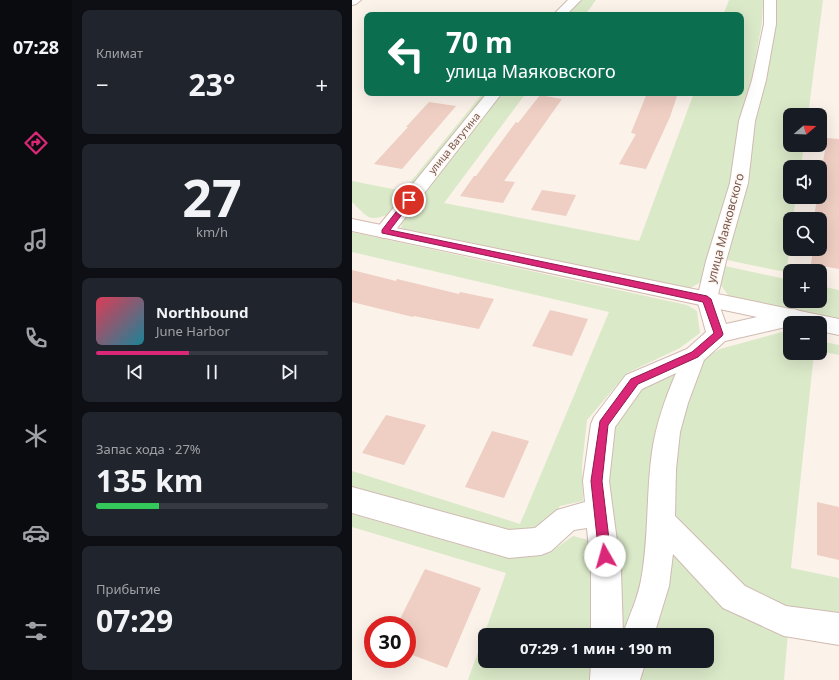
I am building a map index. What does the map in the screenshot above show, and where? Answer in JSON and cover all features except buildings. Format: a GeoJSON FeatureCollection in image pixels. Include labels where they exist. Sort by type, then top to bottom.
{"type":"FeatureCollection","features":[{"type":"Feature","properties":{"kind":"street"},"geometry":{"type":"LineString","coordinates":[[562,12],[574,0]]}},
{"type":"Feature","properties":{"kind":"street","name":"улица Маяковского"},"geometry":{"type":"LineString","coordinates":[[718,334],[707,299],[716,261],[739,183],[747,121],[758,80],[770,24],[770,0]]}},
{"type":"Feature","properties":{"kind":"street","name":"улица Ватутина"},"geometry":{"type":"LineString","coordinates":[[384,232],[493,96]]}},
{"type":"Feature","properties":{"kind":"street"},"geometry":{"type":"LineString","coordinates":[[352,224],[785,316]]}},
{"type":"Feature","properties":{"kind":"street"},"geometry":{"type":"LineString","coordinates":[[607,628],[606,571],[596,481],[603,424],[634,382],[695,355],[718,334],[783,320]]}},
{"type":"Feature","properties":{"kind":"street"},"geometry":{"type":"LineString","coordinates":[[827,324],[839,327]]}},
{"type":"Feature","properties":{"kind":"street"},"geometry":{"type":"LineString","coordinates":[[640,628],[656,582],[662,522],[661,478],[668,431],[678,397],[695,355]]}},
{"type":"Feature","properties":{"kind":"street"},"geometry":{"type":"LineString","coordinates":[[352,500],[509,544],[541,541],[567,520],[600,512]]}},
{"type":"Feature","properties":{"kind":"street"},"geometry":{"type":"LineString","coordinates":[[662,522],[734,598],[784,621],[839,629]]}},
{"type":"Feature","properties":{"kind":"street"},"geometry":{"type":"LineString","coordinates":[[606,680],[607,668]]}},
{"type":"Feature","properties":{"kind":"street"},"geometry":{"type":"LineString","coordinates":[[624,680],[628,668]]}},
{"type":"Feature","properties":{"kind":"green space"},"geometry":{"type":"Polygon","coordinates":[[[578,0],[596,0],[587,12],[566,12],[578,0]]]}},
{"type":"Feature","properties":{"kind":"green space"},"geometry":{"type":"Polygon","coordinates":[[[729,0],[763,0],[762,23],[752,77],[740,119],[731,180],[719,219],[704,280],[689,289],[401,228],[403,219],[498,96],[524,96],[444,203],[639,241],[693,96],[744,96],[744,12],[724,12],[729,0]]]}},
{"type":"Feature","properties":{"kind":"green space"},"geometry":{"type":"Polygon","coordinates":[[[775,0],[823,0],[809,108],[783,108],[783,152],[803,152],[802,160],[783,160],[783,204],[795,204],[794,212],[783,212],[783,256],[788,256],[787,264],[783,264],[783,272],[727,260],[747,186],[754,122],[775,0]]]}},
{"type":"Feature","properties":{"kind":"green space"},"geometry":{"type":"Polygon","coordinates":[[[481,96],[487,96],[389,214],[376,218],[368,217],[352,202],[352,181],[403,191],[481,96]]]}},
{"type":"Feature","properties":{"kind":"green space"},"geometry":{"type":"Polygon","coordinates":[[[352,232],[687,305],[697,311],[700,333],[680,348],[627,373],[587,420],[582,465],[583,501],[560,506],[540,532],[515,535],[352,490],[352,471],[520,524],[609,312],[352,252],[352,232]]]}},
{"type":"Feature","properties":{"kind":"green space"},"geometry":{"type":"Polygon","coordinates":[[[725,266],[783,278],[783,308],[827,308],[827,287],[839,290],[839,320],[827,318],[827,316],[819,316],[730,298],[721,285],[725,266]]]}},
{"type":"Feature","properties":{"kind":"green space"},"geometry":{"type":"Polygon","coordinates":[[[782,332],[783,360],[813,360],[791,568],[839,578],[839,621],[787,613],[741,589],[671,521],[674,435],[702,360],[720,349],[782,332]]]}},
{"type":"Feature","properties":{"kind":"green space"},"geometry":{"type":"Polygon","coordinates":[[[827,342],[839,345],[839,355],[827,352],[827,342]]]}},
{"type":"Feature","properties":{"kind":"green space"},"geometry":{"type":"Polygon","coordinates":[[[681,368],[650,478],[643,575],[626,628],[618,628],[609,480],[613,428],[645,386],[681,368]]]}},
{"type":"Feature","properties":{"kind":"green space"},"geometry":{"type":"Polygon","coordinates":[[[352,514],[506,558],[549,553],[573,536],[588,540],[597,576],[593,628],[486,628],[506,573],[352,527],[352,514]]]}},
{"type":"Feature","properties":{"kind":"green space"},"geometry":{"type":"Polygon","coordinates":[[[675,553],[788,632],[784,680],[638,680],[642,668],[714,668],[714,628],[653,628],[668,557],[675,553]]]}},
{"type":"Feature","properties":{"kind":"green space"},"geometry":{"type":"Polygon","coordinates":[[[478,652],[478,668],[591,668],[590,680],[468,680],[478,652]]]}},
{"type":"Feature","properties":{"kind":"route"},"geometry":{"type":"LineString","coordinates":[[409,200],[384,232],[707,299],[718,334],[695,355],[634,382],[603,424],[596,481],[605,556]]}}]}
